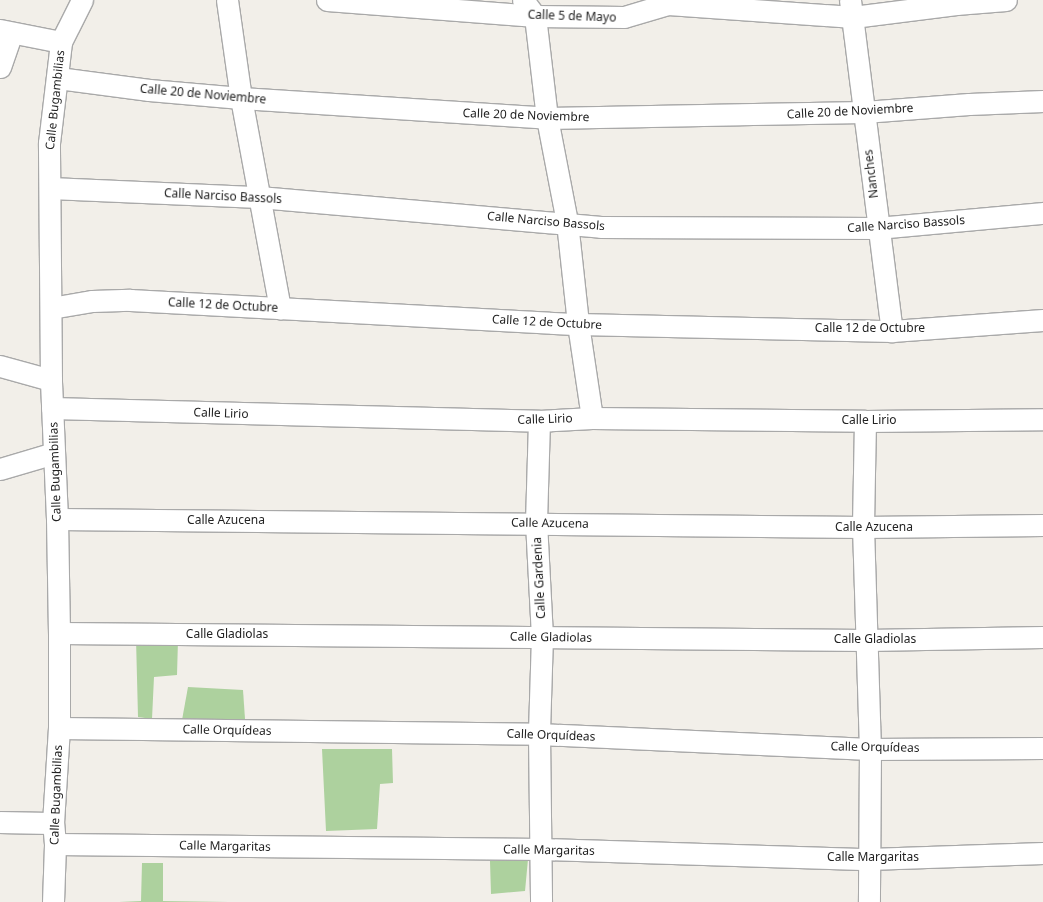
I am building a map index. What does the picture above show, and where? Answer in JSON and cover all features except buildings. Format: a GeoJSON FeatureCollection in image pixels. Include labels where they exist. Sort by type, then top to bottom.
{"type":"FeatureCollection","features":[{"type":"Feature","properties":{"kind":"street"},"geometry":{"type":"LineString","coordinates":[[0,67],[6,32],[61,42],[82,0]]}},
{"type":"Feature","properties":{"kind":"street"},"geometry":{"type":"LineString","coordinates":[[227,0],[241,98],[280,308]]}},
{"type":"Feature","properties":{"kind":"street","name":"Calle 5 de Mayo"},"geometry":{"type":"LineString","coordinates":[[327,0],[529,8],[624,9],[668,4],[738,4],[851,9],[1006,0]]}},
{"type":"Feature","properties":{"kind":"street"},"geometry":{"type":"LineString","coordinates":[[529,8],[547,118],[567,222],[578,324],[592,418]]}},
{"type":"Feature","properties":{"kind":"street","name":"Nanches"},"geometry":{"type":"LineString","coordinates":[[851,9],[877,228],[892,330]]}},
{"type":"Feature","properties":{"kind":"street","name":"Calle Bugambilias"},"geometry":{"type":"LineString","coordinates":[[53,902],[55,844],[54,824],[59,728],[57,519],[52,408],[49,143],[58,78],[61,42]]}},
{"type":"Feature","properties":{"kind":"street","name":"Calle 20 de Noviembre"},"geometry":{"type":"LineString","coordinates":[[58,78],[149,90],[241,98],[547,118],[864,112],[969,104],[1043,101]]}},
{"type":"Feature","properties":{"kind":"street","name":"Calle Narciso Bassols"},"geometry":{"type":"LineString","coordinates":[[50,188],[259,197],[567,222],[601,227],[877,228],[1043,213]]}},
{"type":"Feature","properties":{"kind":"street","name":"Calle 12 de Octubre"},"geometry":{"type":"LineString","coordinates":[[51,308],[92,301],[130,300],[578,324],[892,330],[1043,320]]}},
{"type":"Feature","properties":{"kind":"street"},"geometry":{"type":"LineString","coordinates":[[0,366],[52,380]]}},
{"type":"Feature","properties":{"kind":"street","name":"Calle Lirio"},"geometry":{"type":"LineString","coordinates":[[52,408],[539,421],[592,418],[865,421],[1040,419]]}},
{"type":"Feature","properties":{"kind":"street","name":"Calle Gardenia"},"geometry":{"type":"LineString","coordinates":[[539,421],[536,522],[542,636],[539,734],[542,849],[541,902]]}},
{"type":"Feature","properties":{"kind":"street"},"geometry":{"type":"LineString","coordinates":[[865,421],[863,527],[870,748],[868,902]]}},
{"type":"Feature","properties":{"kind":"street"},"geometry":{"type":"LineString","coordinates":[[0,469],[54,453]]}},
{"type":"Feature","properties":{"kind":"street","name":"Calle Azucena"},"geometry":{"type":"LineString","coordinates":[[57,519],[536,522],[863,527],[1043,525]]}},
{"type":"Feature","properties":{"kind":"street","name":"Calle Gladiolas"},"geometry":{"type":"LineString","coordinates":[[58,633],[866,640],[1043,637]]}},
{"type":"Feature","properties":{"kind":"street","name":"Calle Orquídeas"},"geometry":{"type":"LineString","coordinates":[[59,728],[539,734],[870,748],[1043,748]]}},
{"type":"Feature","properties":{"kind":"street"},"geometry":{"type":"LineString","coordinates":[[0,822],[54,824]]}},
{"type":"Feature","properties":{"kind":"street","name":"Calle Margaritas"},"geometry":{"type":"LineString","coordinates":[[55,844],[542,849],[869,859],[1043,853]]}},
{"type":"Feature","properties":{"kind":"green space"},"geometry":{"type":"Polygon","coordinates":[[[136,639],[178,640],[177,675],[154,677],[152,719],[138,717],[136,639]]]}},
{"type":"Feature","properties":{"kind":"green space"},"geometry":{"type":"Polygon","coordinates":[[[188,687],[243,690],[245,719],[182,720],[188,687]]]}},
{"type":"Feature","properties":{"kind":"green space"},"geometry":{"type":"Polygon","coordinates":[[[322,749],[392,749],[393,783],[380,784],[377,829],[326,831],[322,749]]]}},
{"type":"Feature","properties":{"kind":"green space"},"geometry":{"type":"Polygon","coordinates":[[[528,859],[525,891],[491,894],[490,861],[528,859]]]}},
{"type":"Feature","properties":{"kind":"green space"},"geometry":{"type":"Polygon","coordinates":[[[142,863],[163,863],[163,901],[229,902],[119,902],[141,901],[142,863]]]}}]}
